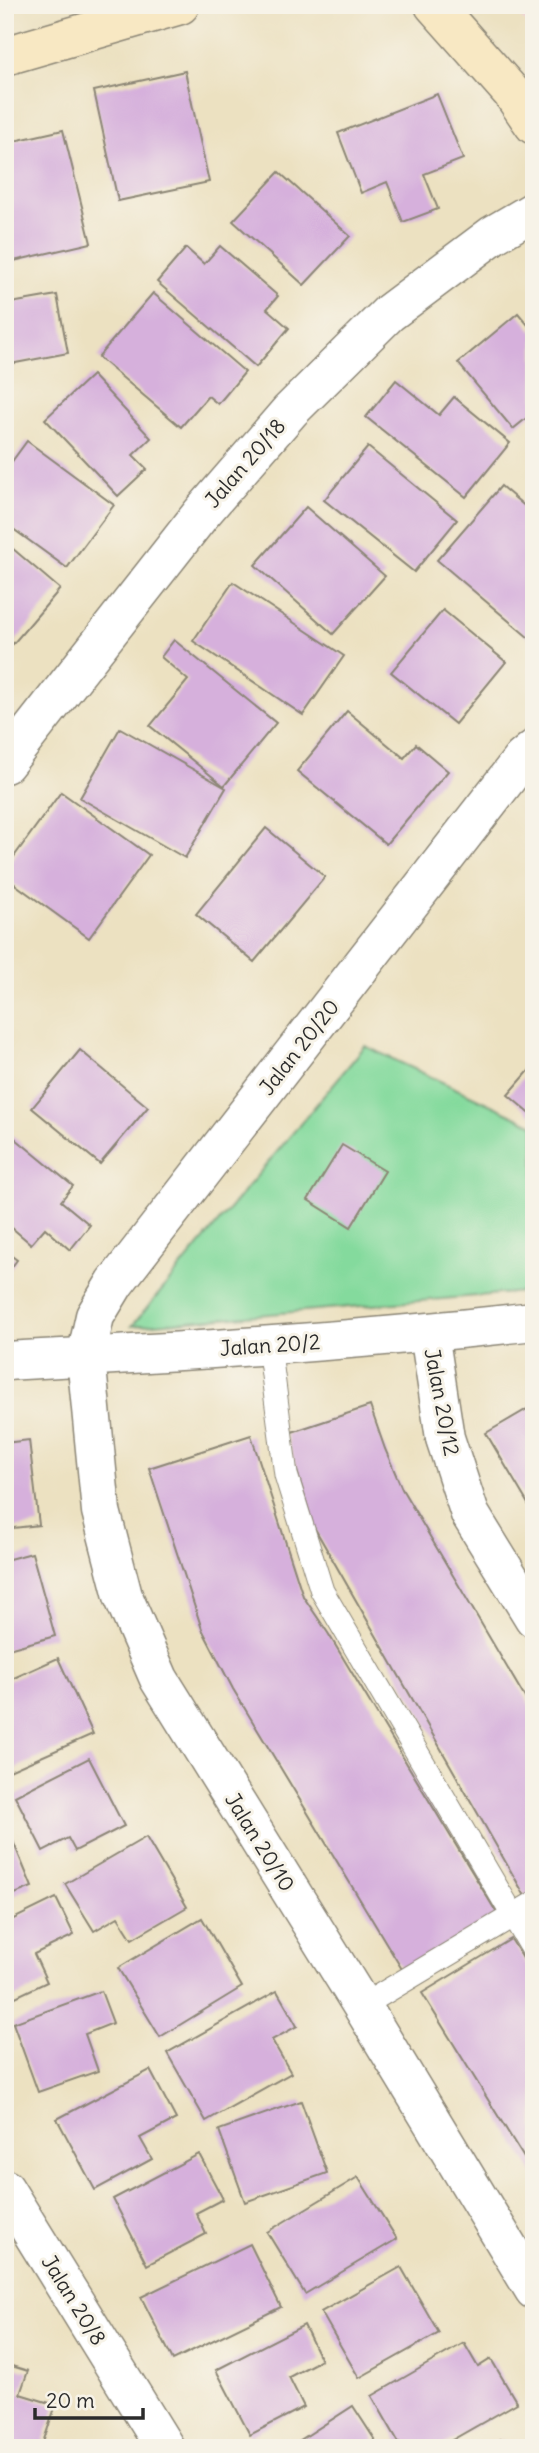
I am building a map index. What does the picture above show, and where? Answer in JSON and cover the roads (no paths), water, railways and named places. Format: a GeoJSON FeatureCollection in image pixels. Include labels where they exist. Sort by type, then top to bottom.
{"type":"FeatureCollection","features":[{"type":"Feature","properties":{"kind":"street"},"geometry":{"type":"LineString","coordinates":[[5,56],[180,5]]}},
{"type":"Feature","properties":{"kind":"street"},"geometry":{"type":"LineString","coordinates":[[434,5],[512,93],[534,125]]}},
{"type":"Feature","properties":{"kind":"street","name":"Jalan 20/18"},"geometry":{"type":"LineString","coordinates":[[5,764],[201,514],[290,411],[389,313],[493,234],[534,211]]}},
{"type":"Feature","properties":{"kind":"street","name":"Jalan 20/20"},"geometry":{"type":"LineString","coordinates":[[86,1357],[95,1316],[115,1283],[522,758],[534,750]]}},
{"type":"Feature","properties":{"kind":"street","name":"Jalan 20/2"},"geometry":{"type":"LineString","coordinates":[[5,1361],[429,1333],[534,1321]]}},
{"type":"Feature","properties":{"kind":"street","name":"Jalan 20/12"},"geometry":{"type":"LineString","coordinates":[[429,1333],[445,1438],[470,1514],[534,1618]]}},
{"type":"Feature","properties":{"kind":"street","name":"Jalan 20/10"},"geometry":{"type":"LineString","coordinates":[[86,1357],[101,1511],[123,1596],[159,1679],[534,2290]]}},
{"type":"Feature","properties":{"kind":"street","name":"Jalan 20/8"},"geometry":{"type":"LineString","coordinates":[[5,2189],[165,2448]]}},
{"type":"Feature","properties":{"kind":"lane"},"geometry":{"type":"LineString","coordinates":[[269,1345],[286,1475],[322,1591],[534,1951]]}},
{"type":"Feature","properties":{"kind":"lane"},"geometry":{"type":"LineString","coordinates":[[362,2006],[534,1903]]}}]}
